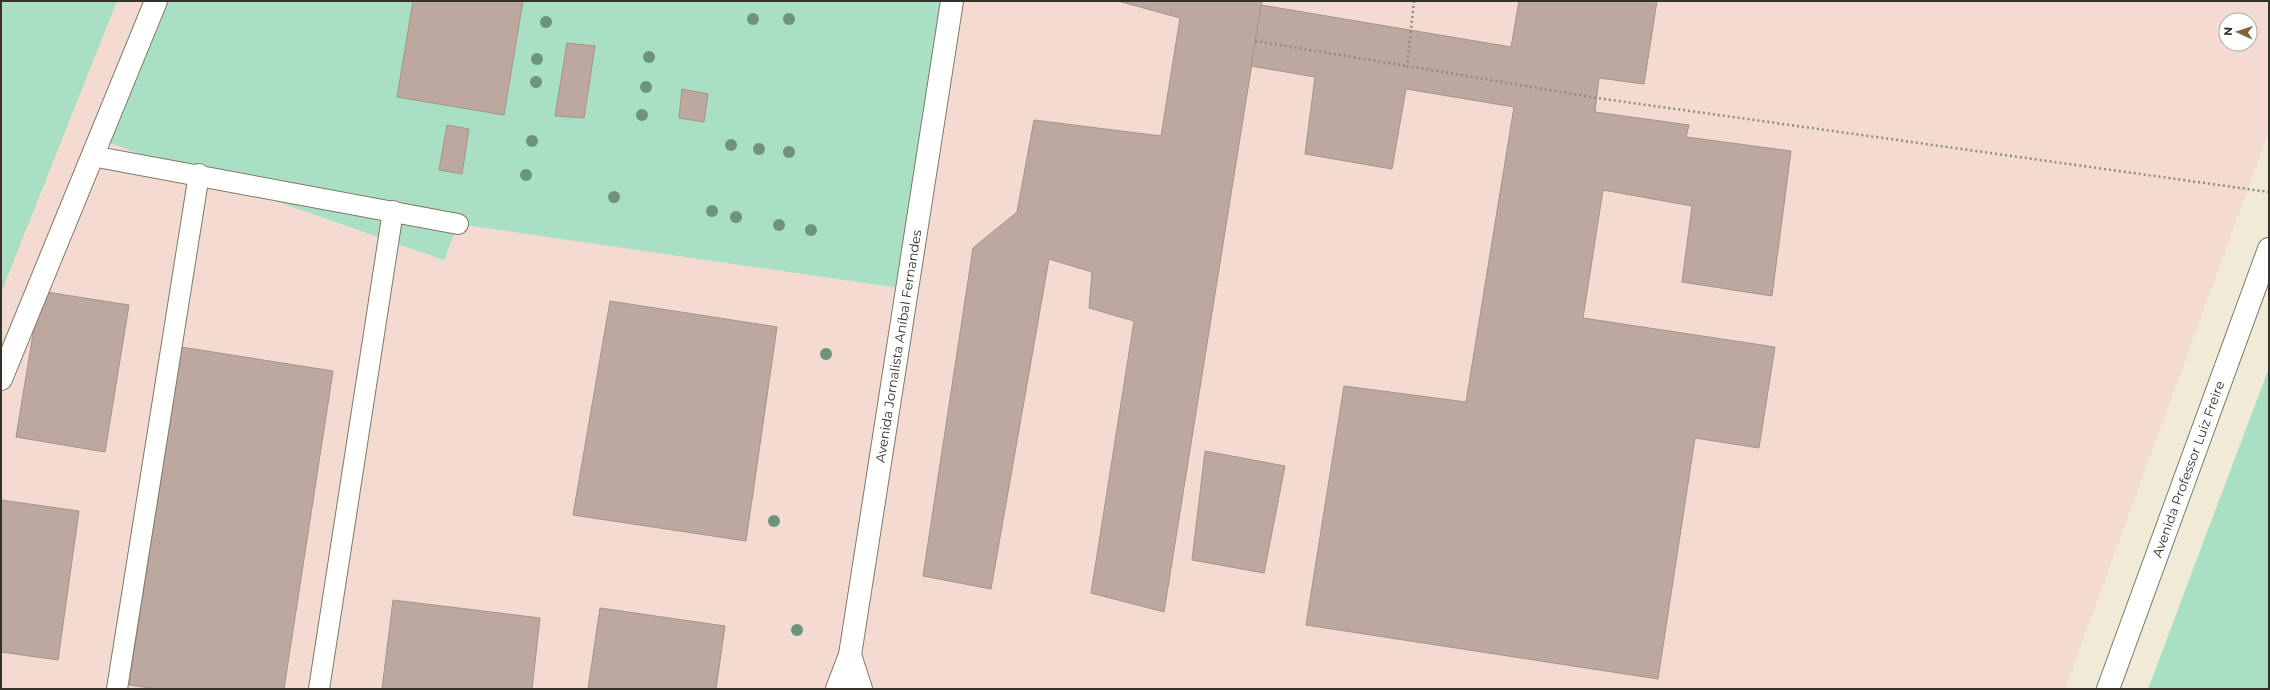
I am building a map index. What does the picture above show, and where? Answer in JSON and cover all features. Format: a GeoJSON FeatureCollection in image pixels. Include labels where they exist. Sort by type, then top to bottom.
{"type":"FeatureCollection","features":[{"type":"Feature","properties":{"kind":"street"},"geometry":{"type":"LineString","coordinates":[[1,379],[156,1]]}},
{"type":"Feature","properties":{"kind":"street","name":"Avenida Jornalista Aníbal Fernandes"},"geometry":{"type":"LineString","coordinates":[[837,689],[850,655],[952,1]]}},
{"type":"Feature","properties":{"kind":"street","name":"Avenida Professor Luiz Freire"},"geometry":{"type":"LineString","coordinates":[[2108,689],[2269,249]]}},
{"type":"Feature","properties":{"kind":"street"},"geometry":{"type":"LineString","coordinates":[[850,655],[861,689]]}},
{"type":"Feature","properties":{"kind":"lane"},"geometry":{"type":"LineString","coordinates":[[92,156],[199,174],[458,224]]}},
{"type":"Feature","properties":{"kind":"lane"},"geometry":{"type":"LineString","coordinates":[[117,689],[199,174]]}},
{"type":"Feature","properties":{"kind":"lane"},"geometry":{"type":"LineString","coordinates":[[319,689],[393,211]]}},
{"type":"Feature","properties":{"kind":"path"},"geometry":{"type":"LineString","coordinates":[[1407,66],[1414,1]]}},
{"type":"Feature","properties":{"kind":"path"},"geometry":{"type":"LineString","coordinates":[[1255,41],[1597,98],[2269,192]]}},
{"type":"Feature","properties":{"kind":"shaded area"},"geometry":{"type":"Polygon","coordinates":[[[1,1],[2269,1],[2269,131],[2065,689],[1,689],[1,1]]]}},
{"type":"Feature","properties":{"kind":"green space"},"geometry":{"type":"Polygon","coordinates":[[[1,1],[117,1],[1,293],[1,1]]]}},
{"type":"Feature","properties":{"kind":"green space"},"geometry":{"type":"Polygon","coordinates":[[[159,1],[950,1],[906,289],[458,224],[444,260],[98,139],[159,1]]]}},
{"type":"Feature","properties":{"kind":"green space"},"geometry":{"type":"Polygon","coordinates":[[[2269,368],[2269,689],[2148,689],[2269,368]]]}},
{"type":"Feature","properties":{"kind":"building"},"geometry":{"type":"Polygon","coordinates":[[[413,1],[523,1],[504,115],[397,97],[413,1]]]}},
{"type":"Feature","properties":{"kind":"building"},"geometry":{"type":"Polygon","coordinates":[[[1118,1],[1262,1],[1164,612],[1091,593],[1134,321],[1089,308],[1092,272],[1049,259],[991,589],[923,576],[973,248],[1017,212],[1034,120],[1161,136],[1180,18],[1118,1]]]}},
{"type":"Feature","properties":{"kind":"building"},"geometry":{"type":"Polygon","coordinates":[[[1519,1],[1657,1],[1644,84],[1599,78],[1595,112],[1689,125],[1686,137],[1791,151],[1772,296],[1682,282],[1692,206],[1603,190],[1583,318],[1775,347],[1759,448],[1695,438],[1658,679],[1306,625],[1344,386],[1466,402],[1514,107],[1406,89],[1392,169],[1305,154],[1315,77],[1251,66],[1261,5],[1511,47],[1519,1]]]}},
{"type":"Feature","properties":{"kind":"building"},"geometry":{"type":"Polygon","coordinates":[[[567,43],[595,46],[584,118],[555,116],[567,43]]]}},
{"type":"Feature","properties":{"kind":"building"},"geometry":{"type":"Polygon","coordinates":[[[682,89],[708,94],[704,122],[679,118],[682,89]]]}},
{"type":"Feature","properties":{"kind":"building"},"geometry":{"type":"Polygon","coordinates":[[[447,125],[469,129],[462,174],[439,170],[447,125]]]}},
{"type":"Feature","properties":{"kind":"building"},"geometry":{"type":"Polygon","coordinates":[[[40,291],[129,305],[105,452],[16,437],[40,291]]]}},
{"type":"Feature","properties":{"kind":"building"},"geometry":{"type":"Polygon","coordinates":[[[610,301],[777,327],[746,541],[573,515],[610,301]]]}},
{"type":"Feature","properties":{"kind":"building"},"geometry":{"type":"Polygon","coordinates":[[[181,347],[333,371],[284,689],[157,689],[129,685],[181,347]]]}},
{"type":"Feature","properties":{"kind":"building"},"geometry":{"type":"Polygon","coordinates":[[[1205,451],[1285,466],[1264,573],[1192,560],[1205,451]]]}},
{"type":"Feature","properties":{"kind":"building"},"geometry":{"type":"Polygon","coordinates":[[[1,500],[79,511],[58,660],[1,652],[1,500]]]}},
{"type":"Feature","properties":{"kind":"building"},"geometry":{"type":"Polygon","coordinates":[[[393,600],[540,618],[532,689],[382,689],[393,600]]]}},
{"type":"Feature","properties":{"kind":"building"},"geometry":{"type":"Polygon","coordinates":[[[600,608],[725,626],[716,689],[588,689],[600,608]]]}}]}
